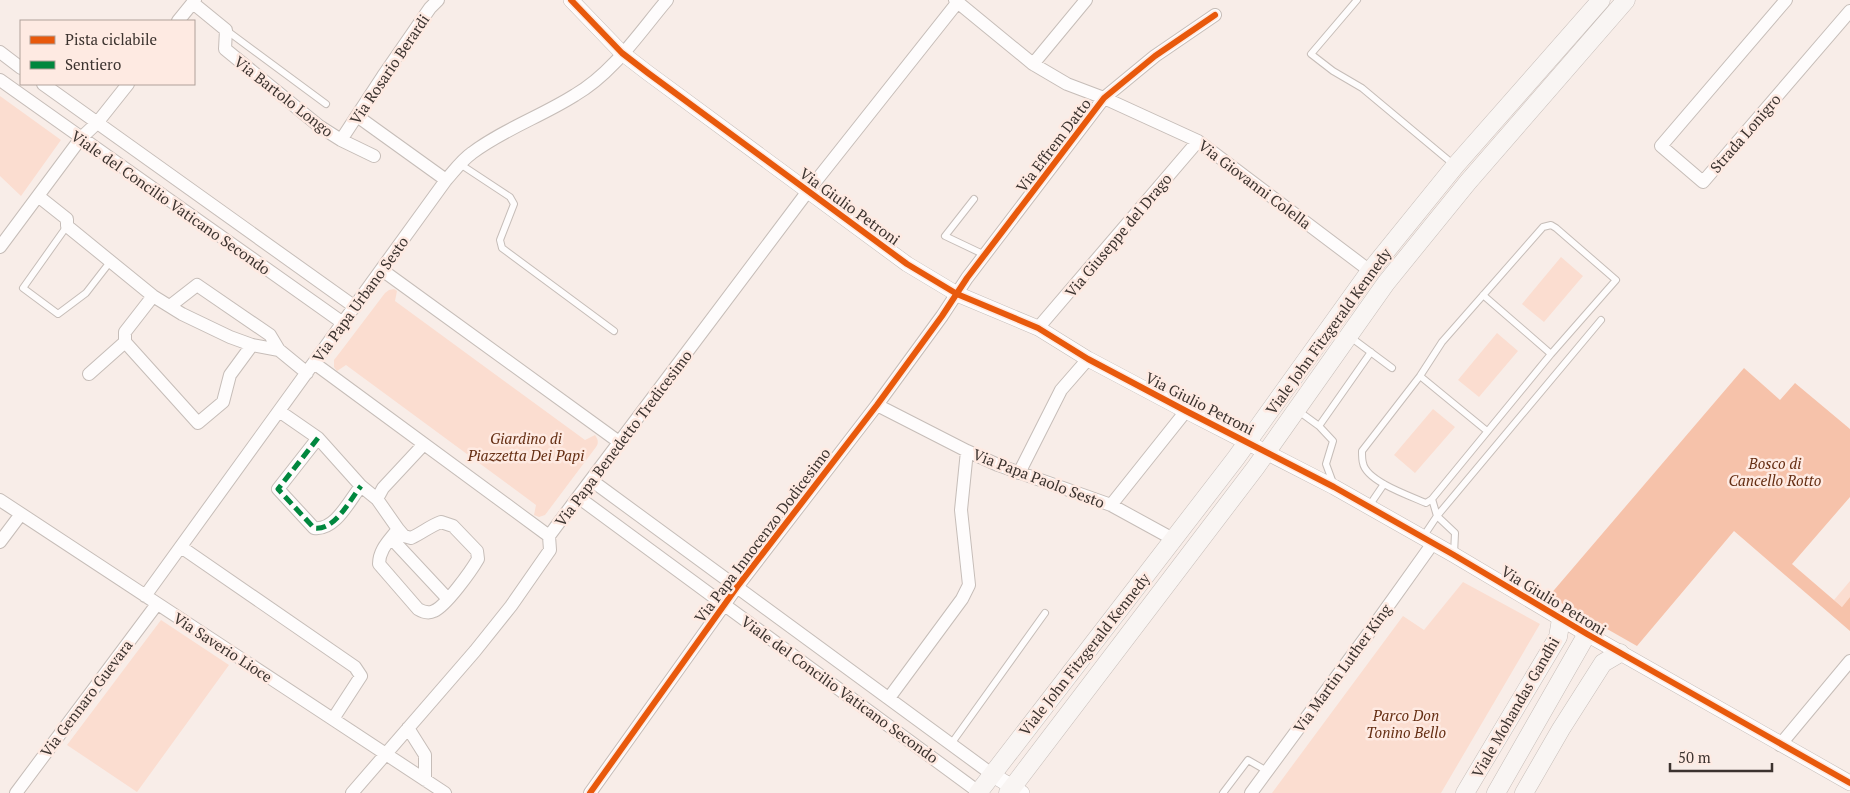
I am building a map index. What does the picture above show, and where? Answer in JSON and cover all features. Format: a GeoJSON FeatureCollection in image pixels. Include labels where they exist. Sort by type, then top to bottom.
{"type":"FeatureCollection","features":[{"type":"Feature","properties":{"kind":"main road","name":"Viale John Fitzgerald Kennedy"},"geometry":{"type":"LineString","coordinates":[[979,793],[1248,442],[1370,271],[1455,166],[1601,0]]}},
{"type":"Feature","properties":{"kind":"main road","name":"Viale John Fitzgerald Kennedy"},"geometry":{"type":"LineString","coordinates":[[1014,791],[1267,452],[1386,283],[1468,182],[1626,0]]}},
{"type":"Feature","properties":{"kind":"main road","name":"Viale Mohandas Gandhi"},"geometry":{"type":"LineString","coordinates":[[1465,793],[1558,637],[1561,619]]}},
{"type":"Feature","properties":{"kind":"main road","name":"Viale Mohandas Gandhi"},"geometry":{"type":"LineString","coordinates":[[1496,793],[1587,634]]}},
{"type":"Feature","properties":{"kind":"main road"},"geometry":{"type":"LineString","coordinates":[[1524,793],[1603,663],[1620,653]]}},
{"type":"Feature","properties":{"kind":"main road"},"geometry":{"type":"LineString","coordinates":[[1527,740],[1562,729]]}},
{"type":"Feature","properties":{"kind":"street","name":"Via Rosario Berardi"},"geometry":{"type":"LineString","coordinates":[[341,140],[393,61],[430,8],[438,0]]}},
{"type":"Feature","properties":{"kind":"street","name":"Via Giulio Petroni"},"geometry":{"type":"LineString","coordinates":[[571,0],[622,53],[907,264],[957,294],[1038,328],[1088,359],[1369,506],[1587,634],[1850,783]]}},
{"type":"Feature","properties":{"kind":"street","name":"Via Papa Urbano Sesto"},"geometry":{"type":"LineString","coordinates":[[146,596],[446,180],[472,153],[576,95],[608,70],[667,0]]}},
{"type":"Feature","properties":{"kind":"street"},"geometry":{"type":"LineString","coordinates":[[1033,64],[1086,0]]}},
{"type":"Feature","properties":{"kind":"street","name":"Strada Lonigro"},"geometry":{"type":"LineString","coordinates":[[1786,0],[1661,146],[1703,182],[1850,12]]}},
{"type":"Feature","properties":{"kind":"street"},"geometry":{"type":"LineString","coordinates":[[179,20],[194,2],[226,30]]}},
{"type":"Feature","properties":{"kind":"street","name":"Via Giovanni Colella"},"geometry":{"type":"LineString","coordinates":[[956,2],[1033,64],[1068,84],[1104,98],[1198,141],[1370,271]]}},
{"type":"Feature","properties":{"kind":"street","name":"Via Papa Benedetto Tredicesimo"},"geometry":{"type":"LineString","coordinates":[[352,793],[475,651],[511,606],[550,550],[549,536],[808,191],[956,2]]}},
{"type":"Feature","properties":{"kind":"street","name":"Via Effrem Datto"},"geometry":{"type":"LineString","coordinates":[[957,294],[1104,98],[1155,56],[1215,15]]}},
{"type":"Feature","properties":{"kind":"street","name":"Via Bartolo Longo"},"geometry":{"type":"LineString","coordinates":[[226,30],[224,49],[319,126],[341,140],[374,156]]}},
{"type":"Feature","properties":{"kind":"street"},"geometry":{"type":"LineString","coordinates":[[0,52],[20,67]]}},
{"type":"Feature","properties":{"kind":"street","name":"Viale del Concilio Vaticano Secondo"},"geometry":{"type":"LineString","coordinates":[[0,80],[343,323]]}},
{"type":"Feature","properties":{"kind":"street","name":"Viale del Concilio Vaticano Secondo"},"geometry":{"type":"LineString","coordinates":[[44,85],[355,307]]}},
{"type":"Feature","properties":{"kind":"street"},"geometry":{"type":"LineString","coordinates":[[0,248],[81,138],[127,85]]}},
{"type":"Feature","properties":{"kind":"street"},"geometry":{"type":"LineString","coordinates":[[356,116],[446,180]]}},
{"type":"Feature","properties":{"kind":"street","name":"Via Giuseppe del Drago"},"geometry":{"type":"LineString","coordinates":[[1038,328],[1198,141]]}},
{"type":"Feature","properties":{"kind":"street"},"geometry":{"type":"LineString","coordinates":[[38,196],[67,219],[67,226],[153,296],[190,318],[230,337],[252,345],[279,350],[310,368],[424,444],[549,536]]}},
{"type":"Feature","properties":{"kind":"street"},"geometry":{"type":"LineString","coordinates":[[382,270],[619,442]]}},
{"type":"Feature","properties":{"kind":"street"},"geometry":{"type":"LineString","coordinates":[[170,306],[197,285],[270,335],[279,350]]}},
{"type":"Feature","properties":{"kind":"street","name":"Via Papa Innocenzo Dodicesimo"},"geometry":{"type":"LineString","coordinates":[[590,793],[724,604],[877,405],[957,294]]}},
{"type":"Feature","properties":{"kind":"street"},"geometry":{"type":"LineString","coordinates":[[153,296],[125,332],[126,342],[198,423],[223,402],[230,375],[252,345]]}},
{"type":"Feature","properties":{"kind":"street"},"geometry":{"type":"LineString","coordinates":[[89,374],[126,342]]}},
{"type":"Feature","properties":{"kind":"street"},"geometry":{"type":"LineString","coordinates":[[1019,474],[1061,390],[1088,359]]}},
{"type":"Feature","properties":{"kind":"street","name":"Via Papa Paolo Sesto"},"geometry":{"type":"LineString","coordinates":[[877,405],[967,451],[1019,474],[1111,505],[1173,539]]}},
{"type":"Feature","properties":{"kind":"street"},"geometry":{"type":"LineString","coordinates":[[279,411],[318,438],[360,486],[377,498],[395,534],[448,599]]}},
{"type":"Feature","properties":{"kind":"street"},"geometry":{"type":"LineString","coordinates":[[1111,505],[1186,411]]}},
{"type":"Feature","properties":{"kind":"street"},"geometry":{"type":"LineString","coordinates":[[318,438],[278,489],[314,528],[321,529],[329,525],[360,486]]}},
{"type":"Feature","properties":{"kind":"street"},"geometry":{"type":"LineString","coordinates":[[377,498],[383,488],[424,444]]}},
{"type":"Feature","properties":{"kind":"street"},"geometry":{"type":"LineString","coordinates":[[889,698],[962,599],[969,584],[961,510],[967,451]]}},
{"type":"Feature","properties":{"kind":"street","name":"Viale del Concilio Vaticano Secondo"},"geometry":{"type":"LineString","coordinates":[[591,480],[993,775]]}},
{"type":"Feature","properties":{"kind":"street","name":"Viale del Concilio Vaticano Secondo"},"geometry":{"type":"LineString","coordinates":[[578,497],[979,793]]}},
{"type":"Feature","properties":{"kind":"street","name":"Via Saverio Lioce"},"geometry":{"type":"LineString","coordinates":[[0,500],[445,793]]}},
{"type":"Feature","properties":{"kind":"street"},"geometry":{"type":"LineString","coordinates":[[0,542],[21,514]]}},
{"type":"Feature","properties":{"kind":"street"},"geometry":{"type":"LineString","coordinates":[[441,522],[453,526],[477,550],[478,559],[473,567],[448,599],[434,612],[426,613],[418,609],[379,564],[381,550],[395,534],[411,538],[441,522]]}},
{"type":"Feature","properties":{"kind":"street","name":"Via Martin Luther King"},"geometry":{"type":"LineString","coordinates":[[1251,793],[1368,634],[1428,540]]}},
{"type":"Feature","properties":{"kind":"street"},"geometry":{"type":"LineString","coordinates":[[181,547],[355,667],[361,676],[333,719]]}},
{"type":"Feature","properties":{"kind":"street","name":"Via Gennaro Guevara"},"geometry":{"type":"LineString","coordinates":[[16,793],[157,604]]}},
{"type":"Feature","properties":{"kind":"street"},"geometry":{"type":"LineString","coordinates":[[1780,745],[1850,661]]}},
{"type":"Feature","properties":{"kind":"street"},"geometry":{"type":"LineString","coordinates":[[408,728],[425,755],[426,780]]}},
{"type":"Feature","properties":{"kind":"street"},"geometry":{"type":"LineString","coordinates":[[993,775],[1014,791]]}},
{"type":"Feature","properties":{"kind":"lane"},"geometry":{"type":"LineString","coordinates":[[1358,0],[1311,54],[1334,72],[1362,88],[1455,166]]}},
{"type":"Feature","properties":{"kind":"lane"},"geometry":{"type":"LineString","coordinates":[[226,30],[326,104]]}},
{"type":"Feature","properties":{"kind":"lane"},"geometry":{"type":"LineString","coordinates":[[460,164],[510,197],[514,204],[500,240],[502,248],[614,330]]}},
{"type":"Feature","properties":{"kind":"lane"},"geometry":{"type":"LineString","coordinates":[[974,199],[945,236],[985,255]]}},
{"type":"Feature","properties":{"kind":"lane"},"geometry":{"type":"LineString","coordinates":[[1551,225],[1616,280],[1551,354],[1432,500],[1426,503],[1384,484],[1368,473],[1363,464],[1362,451],[1420,376],[1442,342],[1543,227],[1551,225]]}},
{"type":"Feature","properties":{"kind":"lane"},"geometry":{"type":"LineString","coordinates":[[67,226],[23,288],[58,314],[86,293],[110,262]]}},
{"type":"Feature","properties":{"kind":"lane"},"geometry":{"type":"LineString","coordinates":[[1483,295],[1551,354]]}},
{"type":"Feature","properties":{"kind":"lane"},"geometry":{"type":"LineString","coordinates":[[1428,540],[1437,516],[1601,320]]}},
{"type":"Feature","properties":{"kind":"lane"},"geometry":{"type":"LineString","coordinates":[[1348,335],[1392,368]]}},
{"type":"Feature","properties":{"kind":"lane"},"geometry":{"type":"LineString","coordinates":[[1319,426],[1371,352]]}},
{"type":"Feature","properties":{"kind":"lane"},"geometry":{"type":"LineString","coordinates":[[1420,376],[1487,431]]}},
{"type":"Feature","properties":{"kind":"lane"},"geometry":{"type":"LineString","coordinates":[[1296,410],[1319,426],[1333,441],[1326,464],[1334,487]]}},
{"type":"Feature","properties":{"kind":"lane"},"geometry":{"type":"LineString","coordinates":[[1369,506],[1384,484]]}},
{"type":"Feature","properties":{"kind":"lane"},"geometry":{"type":"LineString","coordinates":[[1432,500],[1437,516],[1455,533],[1454,555]]}},
{"type":"Feature","properties":{"kind":"lane"},"geometry":{"type":"LineString","coordinates":[[951,744],[1045,613]]}},
{"type":"Feature","properties":{"kind":"lane"},"geometry":{"type":"LineString","coordinates":[[1224,793],[1248,760],[1267,771]]}},
{"type":"Feature","properties":{"kind":"green space"},"geometry":{"type":"Polygon","coordinates":[[[0,96],[61,140],[21,196],[0,176],[0,96]]]}},
{"type":"Feature","properties":{"kind":"green space"},"geometry":{"type":"Polygon","coordinates":[[[1561,257],[1583,276],[1544,322],[1522,304],[1561,257]]]}},
{"type":"Feature","properties":{"kind":"green space","name":"Giardino di Piazzetta Dei Papi"},"geometry":{"type":"Polygon","coordinates":[[[394,289],[397,291],[395,301],[585,440],[596,436],[598,442],[596,447],[545,515],[539,517],[534,515],[536,505],[346,365],[337,371],[334,367],[334,360],[385,293],[394,289]]]}},
{"type":"Feature","properties":{"kind":"green space"},"geometry":{"type":"Polygon","coordinates":[[[1497,333],[1518,351],[1479,397],[1458,380],[1497,333]]]}},
{"type":"Feature","properties":{"kind":"green space","name":"Bosco di Cancello Rotto"},"geometry":{"type":"Polygon","coordinates":[[[1744,368],[1780,400],[1795,383],[1850,429],[1850,497],[1792,564],[1842,607],[1850,597],[1850,631],[1734,531],[1637,646],[1549,596],[1744,368]]]}},
{"type":"Feature","properties":{"kind":"green space"},"geometry":{"type":"Polygon","coordinates":[[[1433,409],[1455,427],[1415,473],[1394,455],[1433,409]]]}},
{"type":"Feature","properties":{"kind":"green space"},"geometry":{"type":"Polygon","coordinates":[[[1850,581],[1850,597],[1842,607],[1834,600],[1850,581]]]}},
{"type":"Feature","properties":{"kind":"green space","name":"Parco Don Tonino Bello"},"geometry":{"type":"Polygon","coordinates":[[[1463,582],[1540,624],[1441,793],[1272,793],[1403,616],[1424,630],[1463,582]]]}},
{"type":"Feature","properties":{"kind":"green space"},"geometry":{"type":"Polygon","coordinates":[[[161,620],[229,665],[137,792],[67,745],[161,620]]]}},
{"type":"Feature","properties":{"kind":"marked path"},"geometry":{"type":"LineString","coordinates":[[318,438],[278,489],[314,528],[322,528],[329,525],[341,514],[361,486]]}},
{"type":"Feature","properties":{"kind":"cycle path"},"geometry":{"type":"LineString","coordinates":[[571,0],[622,53],[907,264],[957,294],[1038,328],[1088,359],[1334,487],[1587,634],[1850,783]]}},
{"type":"Feature","properties":{"kind":"cycle path"},"geometry":{"type":"LineString","coordinates":[[590,793],[737,587],[877,405],[942,316],[967,278],[1104,98],[1155,56],[1215,15]]}}]}
